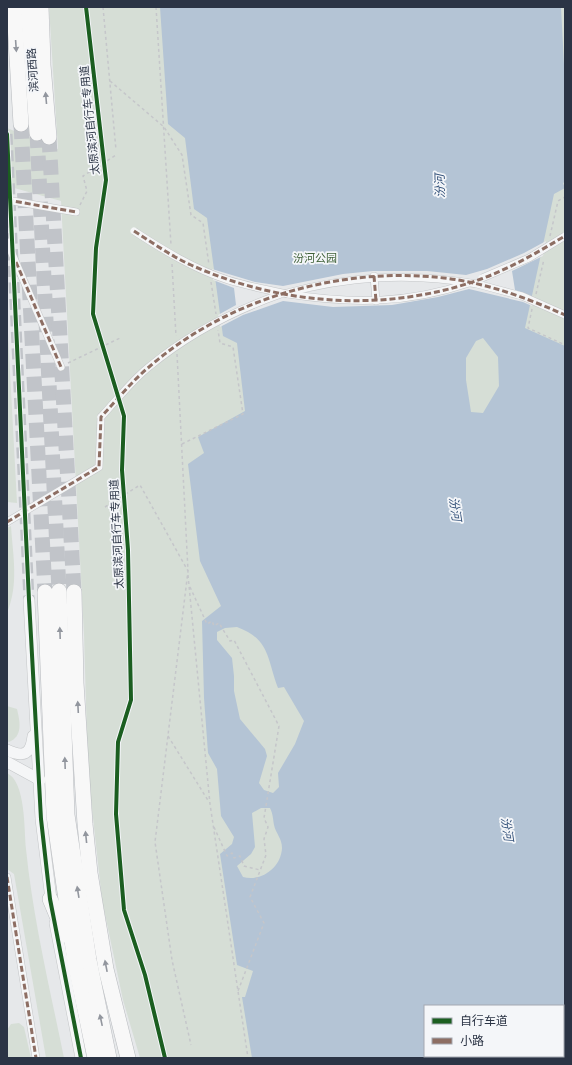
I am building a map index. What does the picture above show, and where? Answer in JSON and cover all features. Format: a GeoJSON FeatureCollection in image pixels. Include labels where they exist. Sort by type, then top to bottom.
{"type":"FeatureCollection","features":[{"type":"Feature","properties":{"kind":"highway","name":"滨河西路"},"geometry":{"type":"LineString","coordinates":[[14,7],[21,124]]}},
{"type":"Feature","properties":{"kind":"highway"},"geometry":{"type":"LineString","coordinates":[[41,7],[43,65]]}},
{"type":"Feature","properties":{"kind":"highway","name":"滨河西路"},"geometry":{"type":"LineString","coordinates":[[29,13],[43,135],[43,65]]}},
{"type":"Feature","properties":{"kind":"highway"},"geometry":{"type":"LineString","coordinates":[[29,13],[43,65]]}},
{"type":"Feature","properties":{"kind":"highway"},"geometry":{"type":"LineString","coordinates":[[59,591],[54,816],[60,872],[75,962],[95,1058]]}},
{"type":"Feature","properties":{"kind":"highway"},"geometry":{"type":"LineString","coordinates":[[59,591],[67,815],[89,960],[109,1058]]}},
{"type":"Feature","properties":{"kind":"highway"},"geometry":{"type":"LineString","coordinates":[[59,591],[76,683],[85,824],[90,873],[106,969],[128,1058]]}},
{"type":"Feature","properties":{"kind":"highway"},"geometry":{"type":"LineString","coordinates":[[50,899],[75,962]]}},
{"type":"Feature","properties":{"kind":"street"},"geometry":{"type":"LineString","coordinates":[[7,200],[76,212]]}},
{"type":"Feature","properties":{"kind":"street"},"geometry":{"type":"LineString","coordinates":[[134,231],[181,260],[226,279],[288,294],[321,300],[376,301],[451,289],[482,278],[529,258],[565,236]]}},
{"type":"Feature","properties":{"kind":"street"},"geometry":{"type":"LineString","coordinates":[[7,242],[61,367]]}},
{"type":"Feature","properties":{"kind":"street"},"geometry":{"type":"LineString","coordinates":[[374,276],[376,301]]}},
{"type":"Feature","properties":{"kind":"street"},"geometry":{"type":"LineString","coordinates":[[9,520],[99,467],[101,417],[148,367],[191,336],[232,313],[306,287],[374,276],[432,277],[477,284],[522,296],[565,315]]}},
{"type":"Feature","properties":{"kind":"street"},"geometry":{"type":"LineString","coordinates":[[29,600],[42,819],[50,899],[81,1058]]}},
{"type":"Feature","properties":{"kind":"street"},"geometry":{"type":"LineString","coordinates":[[7,750],[16,754],[26,754],[31,749],[35,714]]}},
{"type":"Feature","properties":{"kind":"street"},"geometry":{"type":"LineString","coordinates":[[7,762],[40,780]]}},
{"type":"Feature","properties":{"kind":"street"},"geometry":{"type":"LineString","coordinates":[[7,877],[36,1058]]}},
{"type":"Feature","properties":{"kind":"path"},"geometry":{"type":"LineString","coordinates":[[103,7],[116,150]]}},
{"type":"Feature","properties":{"kind":"path"},"geometry":{"type":"LineString","coordinates":[[156,7],[171,245]]}},
{"type":"Feature","properties":{"kind":"path"},"geometry":{"type":"LineString","coordinates":[[110,81],[164,127],[182,155],[191,215],[203,223],[209,268]]}},
{"type":"Feature","properties":{"kind":"path"},"geometry":{"type":"LineString","coordinates":[[76,212],[87,191],[83,176],[116,155]]}},
{"type":"Feature","properties":{"kind":"path"},"geometry":{"type":"LineString","coordinates":[[548,243],[558,201],[565,197]]}},
{"type":"Feature","properties":{"kind":"path"},"geometry":{"type":"LineString","coordinates":[[535,297],[544,258]]}},
{"type":"Feature","properties":{"kind":"path"},"geometry":{"type":"LineString","coordinates":[[172,261],[177,339]]}},
{"type":"Feature","properties":{"kind":"path"},"geometry":{"type":"LineString","coordinates":[[210,275],[216,320]]}},
{"type":"Feature","properties":{"kind":"path"},"geometry":{"type":"LineString","coordinates":[[533,304],[528,328],[565,345]]}},
{"type":"Feature","properties":{"kind":"path"},"geometry":{"type":"LineString","coordinates":[[182,444],[243,414],[233,347],[220,343],[218,328]]}},
{"type":"Feature","properties":{"kind":"path"},"geometry":{"type":"LineString","coordinates":[[61,367],[120,338]]}},
{"type":"Feature","properties":{"kind":"path"},"geometry":{"type":"LineString","coordinates":[[102,343],[104,350]]}},
{"type":"Feature","properties":{"kind":"path"},"geometry":{"type":"LineString","coordinates":[[177,354],[189,586],[210,804],[237,993],[248,1058]]}},
{"type":"Feature","properties":{"kind":"path"},"geometry":{"type":"LineString","coordinates":[[105,507],[140,485],[188,572],[155,842],[172,960],[191,1046]]}},
{"type":"Feature","properties":{"kind":"path"},"geometry":{"type":"LineString","coordinates":[[189,586],[207,624],[212,621],[214,626],[219,623],[230,642],[234,640],[279,726],[264,818],[268,827],[264,839],[266,855],[250,897],[264,923],[237,993]]}},
{"type":"Feature","properties":{"kind":"path"},"geometry":{"type":"LineString","coordinates":[[168,735],[210,804]]}},
{"type":"Feature","properties":{"kind":"path"},"geometry":{"type":"LineString","coordinates":[[213,825],[227,856],[232,853],[234,858],[240,856],[244,866],[260,870]]}},
{"type":"Feature","properties":{"kind":"green space","name":"汾河公园"},"geometry":{"type":"Polygon","coordinates":[[[49,7],[565,7],[565,1058],[140,1058],[123,1000],[102,900],[88,772],[84,634],[61,201],[7,186],[7,128],[58,149],[49,7]]]}},
{"type":"Feature","properties":{"kind":"green space"},"geometry":{"type":"Polygon","coordinates":[[[7,315],[17,503],[7,502],[7,315]]]}},
{"type":"Feature","properties":{"kind":"green space"},"geometry":{"type":"Polygon","coordinates":[[[11,526],[14,581],[11,602],[7,613],[7,528],[11,526]]]}},
{"type":"Feature","properties":{"kind":"green space"},"geometry":{"type":"Polygon","coordinates":[[[7,706],[17,709],[19,719],[17,736],[9,742],[7,741],[7,706]]]}},
{"type":"Feature","properties":{"kind":"green space"},"geometry":{"type":"Polygon","coordinates":[[[7,773],[13,778],[18,786],[21,796],[33,901],[42,954],[64,1058],[46,1058],[14,874],[7,869],[7,773]]]}},
{"type":"Feature","properties":{"kind":"green space"},"geometry":{"type":"Polygon","coordinates":[[[19,1023],[24,1027],[31,1058],[7,1058],[7,1030],[11,1024],[19,1023]]]}},
{"type":"Feature","properties":{"kind":"water","name":"汾河公园"},"geometry":{"type":"Polygon","coordinates":[[[160,7],[561,7],[565,84],[565,182],[563,183],[565,188],[554,194],[525,328],[565,346],[565,1058],[252,1058],[242,997],[245,997],[253,971],[237,965],[220,854],[232,844],[234,837],[221,816],[217,769],[208,753],[204,698],[202,621],[221,606],[200,561],[188,464],[204,453],[198,437],[245,411],[237,343],[223,336],[207,218],[194,209],[185,138],[168,124],[160,7]],[[483,338],[476,341],[466,358],[466,380],[471,412],[483,413],[499,386],[498,357],[483,338]],[[237,627],[225,628],[217,632],[217,640],[232,658],[234,691],[240,719],[265,749],[267,756],[259,783],[264,790],[273,793],[279,787],[278,773],[295,744],[304,721],[284,687],[278,688],[269,659],[262,644],[248,632],[237,627]],[[261,808],[252,813],[255,847],[251,854],[237,866],[243,877],[257,877],[269,872],[278,862],[281,855],[281,841],[274,825],[270,808],[261,808]]]}},
{"type":"Feature","properties":{"kind":"pier"},"geometry":{"type":"Polygon","coordinates":[[[546,241],[543,256],[512,271],[515,290],[534,297],[532,306],[523,302],[469,289],[438,297],[392,305],[333,307],[283,301],[243,315],[220,327],[218,315],[236,305],[234,288],[213,280],[212,269],[255,282],[283,286],[343,274],[373,271],[427,271],[466,275],[487,269],[524,253],[546,241]]]}},
{"type":"Feature","properties":{"kind":"tunnel"},"geometry":{"type":"LineString","coordinates":[[21,124],[45,592]]}},
{"type":"Feature","properties":{"kind":"tunnel"},"geometry":{"type":"LineString","coordinates":[[37,133],[59,591]]}},
{"type":"Feature","properties":{"kind":"tunnel"},"geometry":{"type":"LineString","coordinates":[[7,134],[29,600]]}},
{"type":"Feature","properties":{"kind":"tunnel"},"geometry":{"type":"LineString","coordinates":[[49,137],[74,592]]}},
{"type":"Feature","properties":{"kind":"marked path"},"geometry":{"type":"LineString","coordinates":[[7,200],[76,212]]}},
{"type":"Feature","properties":{"kind":"marked path"},"geometry":{"type":"LineString","coordinates":[[134,231],[191,265],[226,279],[262,289],[298,296],[335,300],[372,300],[409,297],[446,290],[481,279],[503,270],[565,236]]}},
{"type":"Feature","properties":{"kind":"marked path"},"geometry":{"type":"LineString","coordinates":[[16,262],[61,367]]}},
{"type":"Feature","properties":{"kind":"marked path"},"geometry":{"type":"LineString","coordinates":[[374,276],[376,301]]}},
{"type":"Feature","properties":{"kind":"marked path"},"geometry":{"type":"LineString","coordinates":[[7,522],[99,467],[101,417],[142,373],[180,343],[214,322],[250,305],[288,292],[326,283],[366,277],[405,276],[460,280],[491,287],[521,297],[565,315]]}},
{"type":"Feature","properties":{"kind":"marked path"},"geometry":{"type":"LineString","coordinates":[[7,877],[36,1058]]}},
{"type":"Feature","properties":{"kind":"cycle path","name":"太原滨河自行车专用道"},"geometry":{"type":"LineString","coordinates":[[86,7],[106,180],[96,248],[93,314],[124,416],[122,470],[128,550],[131,700],[118,742],[116,814],[124,910],[145,975],[165,1058]]}},
{"type":"Feature","properties":{"kind":"cycle path"},"geometry":{"type":"LineString","coordinates":[[7,134],[41,819],[50,899],[81,1058]]}},
{"type":"Feature","properties":{"kind":"water label","name":"汾河"},"geometry":{"type":"Point","coordinates":[440,186]}},
{"type":"Feature","properties":{"kind":"water label","name":"汾河"},"geometry":{"type":"Point","coordinates":[455,509]}},
{"type":"Feature","properties":{"kind":"water label","name":"汾河"},"geometry":{"type":"Point","coordinates":[507,829]}}]}
